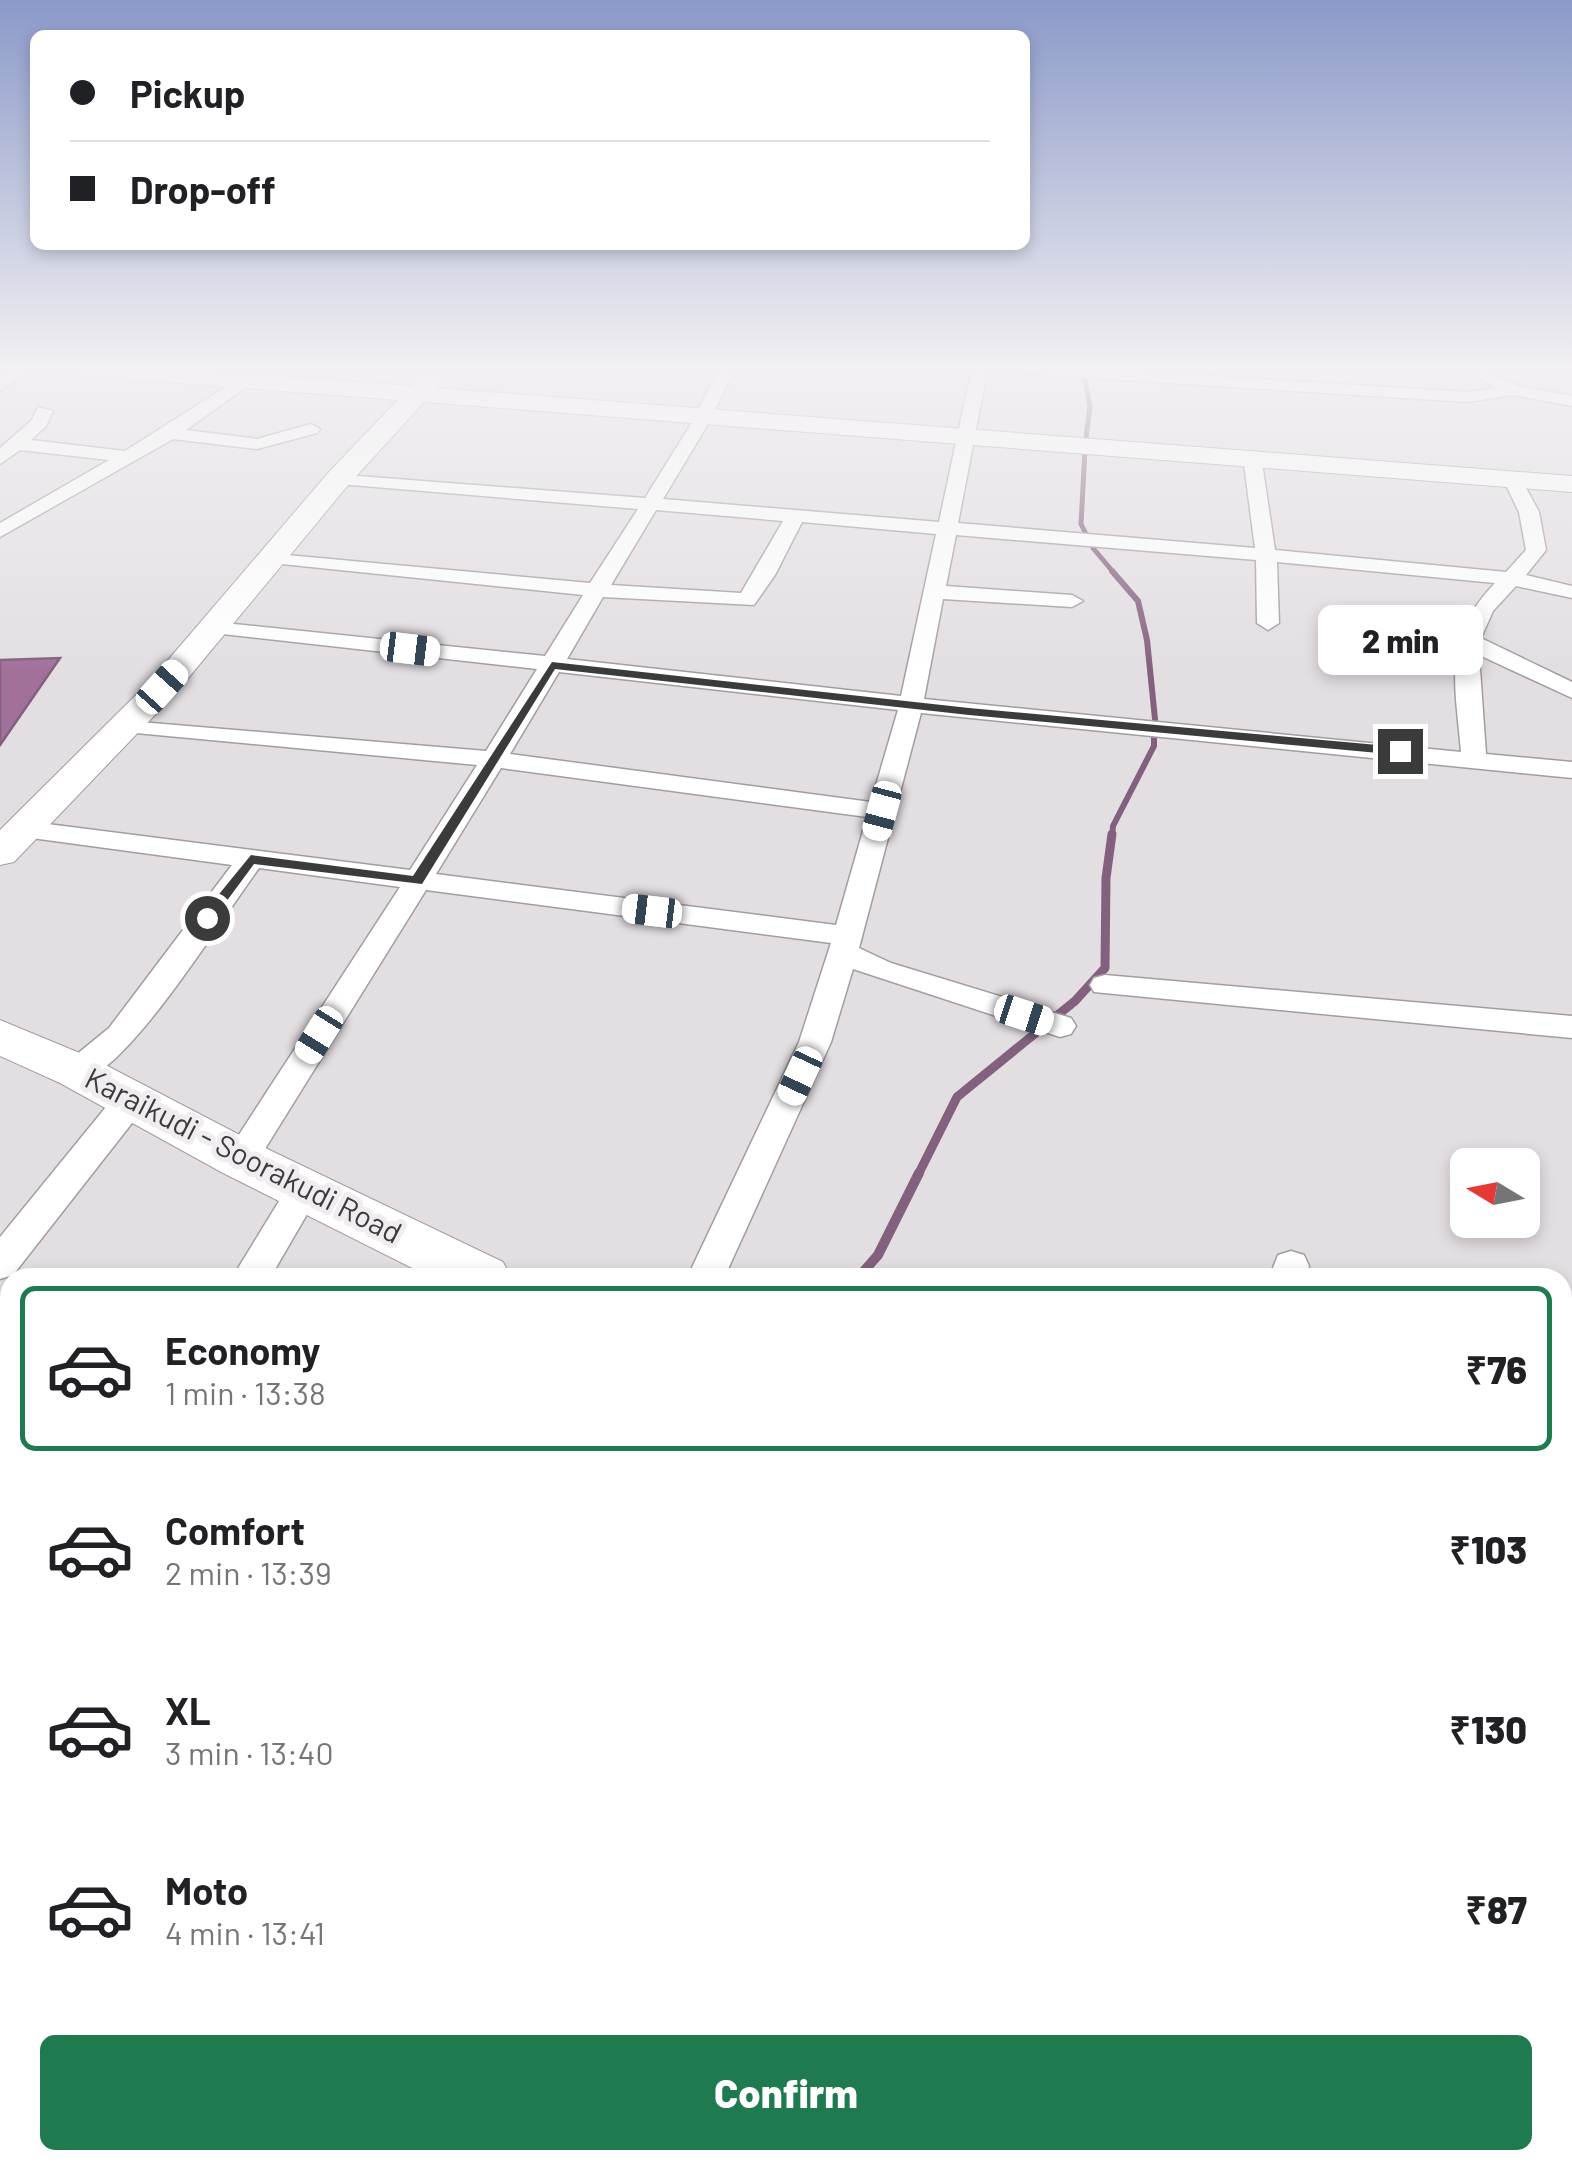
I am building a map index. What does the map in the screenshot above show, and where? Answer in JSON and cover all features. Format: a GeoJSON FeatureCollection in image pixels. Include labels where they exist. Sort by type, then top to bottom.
{"type":"FeatureCollection","features":[{"type":"Feature","properties":{"kind":"street"},"geometry":{"type":"LineString","coordinates":[[0,530],[107,468]]}},
{"type":"Feature","properties":{"kind":"street"},"geometry":{"type":"LineString","coordinates":[[0,853],[125,726],[349,468]]}},
{"type":"Feature","properties":{"kind":"street"},"geometry":{"type":"LineString","coordinates":[[241,1159],[672,468]]}},
{"type":"Feature","properties":{"kind":"street"},"geometry":{"type":"LineString","coordinates":[[711,1268],[815,1042],[846,944],[911,705],[960,468]]}},
{"type":"Feature","properties":{"kind":"street"},"geometry":{"type":"LineString","coordinates":[[1254,468],[1266,555],[1268,623]]}},
{"type":"Feature","properties":{"kind":"street"},"geometry":{"type":"LineString","coordinates":[[1390,468],[1572,484]]}},
{"type":"Feature","properties":{"kind":"street"},"geometry":{"type":"LineString","coordinates":[[340,478],[1266,555],[1514,579],[1572,592]]}},
{"type":"Feature","properties":{"kind":"street"},"geometry":{"type":"LineString","coordinates":[[1474,759],[1467,640],[1482,609],[1514,579],[1536,550],[1528,512],[1512,479]]}},
{"type":"Feature","properties":{"kind":"street"},"geometry":{"type":"LineString","coordinates":[[272,557],[597,590],[721,600],[752,598],[795,516]]}},
{"type":"Feature","properties":{"kind":"street"},"geometry":{"type":"LineString","coordinates":[[932,592],[1072,601]]}},
{"type":"Feature","properties":{"kind":"street"},"geometry":{"type":"LineString","coordinates":[[214,626],[911,705],[1572,770]]}},
{"type":"Feature","properties":{"kind":"street"},"geometry":{"type":"LineString","coordinates":[[1467,640],[1572,691]]}},
{"type":"Feature","properties":{"kind":"street"},"geometry":{"type":"LineString","coordinates":[[125,726],[492,759],[882,811]]}},
{"type":"Feature","properties":{"kind":"street"},"geometry":{"type":"LineString","coordinates":[[24,829],[417,880],[846,944],[880,970],[1060,1026]]}},
{"type":"Feature","properties":{"kind":"street"},"geometry":{"type":"LineString","coordinates":[[77,1071],[120,1036],[251,859]]}},
{"type":"Feature","properties":{"kind":"street"},"geometry":{"type":"LineString","coordinates":[[1105,985],[1572,1026]]}},
{"type":"Feature","properties":{"kind":"street","name":"Karaikudi - Soorakudi Road"},"geometry":{"type":"LineString","coordinates":[[0,1037],[77,1071],[241,1159],[464,1268]]}},
{"type":"Feature","properties":{"kind":"street"},"geometry":{"type":"LineString","coordinates":[[0,1264],[131,1100]]}},
{"type":"Feature","properties":{"kind":"street"},"geometry":{"type":"LineString","coordinates":[[256,1268],[304,1190]]}},
{"type":"Feature","properties":{"kind":"shaded area"},"geometry":{"type":"Polygon","coordinates":[[[60,658],[0,745],[0,660],[60,658]]]}},
{"type":"Feature","properties":{"kind":"waterway"},"geometry":{"type":"LineString","coordinates":[[1084,468],[1081,524],[1086,534]]}},
{"type":"Feature","properties":{"kind":"waterway"},"geometry":{"type":"LineString","coordinates":[[1093,548],[1114,573]]}},
{"type":"Feature","properties":{"kind":"waterway"},"geometry":{"type":"LineString","coordinates":[[1112,571],[1138,601],[1147,640],[1155,719]]}},
{"type":"Feature","properties":{"kind":"waterway"},"geometry":{"type":"LineString","coordinates":[[1112,837],[1113,826],[1154,746],[1154,738]]}},
{"type":"Feature","properties":{"kind":"waterway"},"geometry":{"type":"LineString","coordinates":[[867,1268],[878,1255],[957,1097],[1075,1001],[1105,968],[1106,878],[1112,834]]}},
{"type":"Feature","properties":{"kind":"route"},"geometry":{"type":"LineString","coordinates":[[207,918],[251,859],[417,880],[552,666],[969,711],[1400,751]]}}]}
